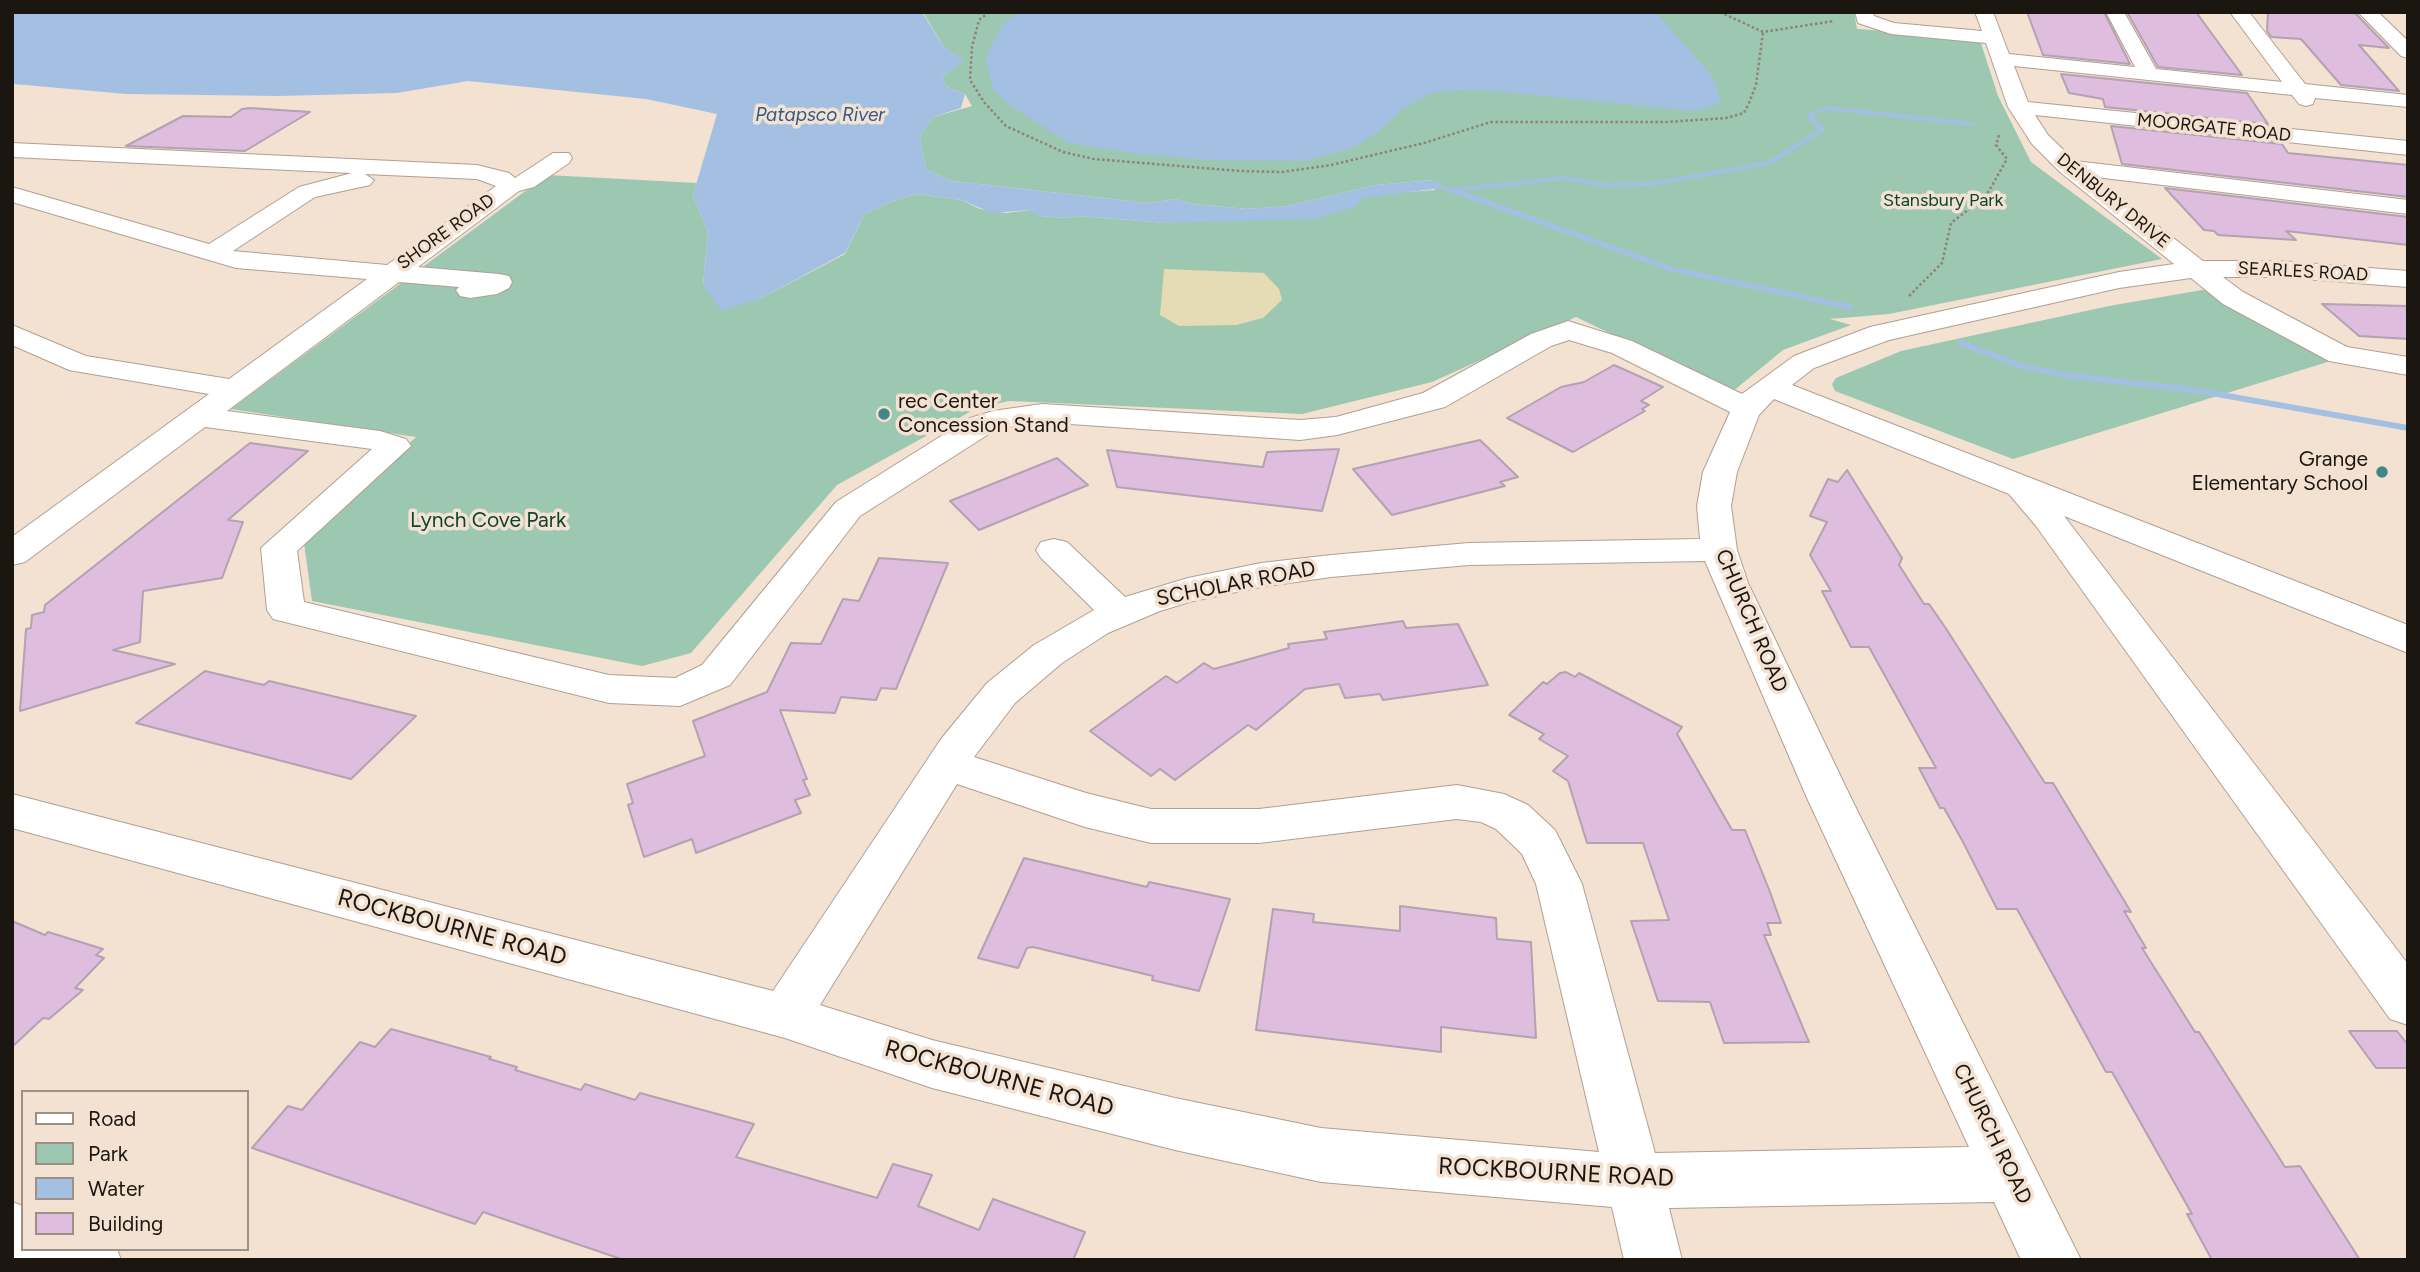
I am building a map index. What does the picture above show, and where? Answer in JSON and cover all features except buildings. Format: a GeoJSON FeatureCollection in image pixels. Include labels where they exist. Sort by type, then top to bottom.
{"type":"FeatureCollection","features":[{"type":"Feature","properties":{"kind":"street","name":"DENBURY DRIVE"},"geometry":{"type":"LineString","coordinates":[[1984,12],[2019,107],[2040,139],[2068,167],[2233,298],[2339,355],[2408,366]]}},
{"type":"Feature","properties":{"kind":"street"},"geometry":{"type":"LineString","coordinates":[[2115,12],[2149,74]]}},
{"type":"Feature","properties":{"kind":"street"},"geometry":{"type":"LineString","coordinates":[[2239,12],[2337,141]]}},
{"type":"Feature","properties":{"kind":"street"},"geometry":{"type":"LineString","coordinates":[[2367,12],[2408,52]]}},
{"type":"Feature","properties":{"kind":"street"},"geometry":{"type":"LineString","coordinates":[[1870,18],[1998,48],[2149,74],[2408,101]]}},
{"type":"Feature","properties":{"kind":"street","name":"MOORGATE ROAD"},"geometry":{"type":"LineString","coordinates":[[2019,107],[2408,148]]}},
{"type":"Feature","properties":{"kind":"street","name":"SHORE ROAD"},"geometry":{"type":"LineString","coordinates":[[12,150],[477,172],[501,178],[510,186],[386,275],[12,554]]}},
{"type":"Feature","properties":{"kind":"street"},"geometry":{"type":"LineString","coordinates":[[510,186],[526,182],[561,158]]}},
{"type":"Feature","properties":{"kind":"street"},"geometry":{"type":"LineString","coordinates":[[2068,167],[2408,206]]}},
{"type":"Feature","properties":{"kind":"street"},"geometry":{"type":"LineString","coordinates":[[212,253],[307,192],[353,180],[477,189]]}},
{"type":"Feature","properties":{"kind":"street"},"geometry":{"type":"LineString","coordinates":[[12,194],[236,260],[386,275],[499,282],[487,288],[470,290]]}},
{"type":"Feature","properties":{"kind":"street","name":"SEARLES ROAD"},"geometry":{"type":"LineString","coordinates":[[2199,270],[2279,268],[2408,279]]}},
{"type":"Feature","properties":{"kind":"street"},"geometry":{"type":"LineString","coordinates":[[1758,397],[1804,362],[1903,327],[2119,280],[2199,270]]}},
{"type":"Feature","properties":{"kind":"street"},"geometry":{"type":"LineString","coordinates":[[197,416],[395,446],[279,548],[286,610],[608,689],[680,692],[716,675],[848,509],[872,491],[981,425],[1003,418],[1042,413],[1300,430],[1336,426],[1434,400],[1541,340],[1568,330],[2022,489],[2408,640]]}},
{"type":"Feature","properties":{"kind":"street"},"geometry":{"type":"LineString","coordinates":[[12,334],[79,364],[126,374],[234,389]]}},
{"type":"Feature","properties":{"kind":"street","name":"CHURCH ROAD"},"geometry":{"type":"LineString","coordinates":[[1758,397],[1720,472],[1714,506],[1718,550],[1733,589],[1829,798],[2052,1260]]}},
{"type":"Feature","properties":{"kind":"street"},"geometry":{"type":"LineString","coordinates":[[2022,489],[2048,519],[2408,1003]]}},
{"type":"Feature","properties":{"kind":"street"},"geometry":{"type":"LineString","coordinates":[[1054,550],[1120,614]]}},
{"type":"Feature","properties":{"kind":"street","name":"SCHOLAR ROAD"},"geometry":{"type":"LineString","coordinates":[[785,1016],[947,764],[1001,693],[1048,654],[1095,624],[1188,590],[1261,575],[1331,566],[1469,554],[1718,550]]}},
{"type":"Feature","properties":{"kind":"street"},"geometry":{"type":"LineString","coordinates":[[947,764],[1085,810],[1151,826],[1259,826],[1399,806],[1457,802],[1488,806],[1512,817],[1539,843],[1559,884],[1577,946],[1653,1260]]}},
{"type":"Feature","properties":{"kind":"street","name":"ROCKBOURNE ROAD"},"geometry":{"type":"LineString","coordinates":[[12,811],[785,1016],[932,1064],[1175,1124],[1321,1155],[1545,1176],[1634,1181],[2011,1174]]}},
{"type":"Feature","properties":{"kind":"street"},"geometry":{"type":"LineString","coordinates":[[68,1251],[92,1260]]}},
{"type":"Feature","properties":{"kind":"path"},"geometry":{"type":"LineString","coordinates":[[989,12],[979,20],[972,47],[970,80],[984,103],[1006,127],[1063,152],[1094,159],[1240,171],[1292,171],[1331,165],[1424,143],[1491,122],[1703,121],[1744,113],[1756,85],[1763,32]]}},
{"type":"Feature","properties":{"kind":"path"},"geometry":{"type":"LineString","coordinates":[[1720,12],[1763,32],[1825,21],[1870,18]]}},
{"type":"Feature","properties":{"kind":"path"},"geometry":{"type":"LineString","coordinates":[[1905,301],[1942,263],[1951,223],[1986,196],[2007,159],[1996,145],[1999,135]]}},
{"type":"Feature","properties":{"kind":"green space"},"geometry":{"type":"Polygon","coordinates":[[[923,12],[1854,12],[1857,29],[1979,37],[1998,96],[2031,162],[2162,259],[1889,314],[1830,319],[1851,325],[1783,350],[1732,392],[1576,317],[1432,382],[1302,414],[1009,401],[977,408],[837,485],[691,653],[642,666],[312,601],[304,543],[416,437],[231,409],[547,175],[697,183],[693,195],[708,233],[703,284],[758,300],[845,254],[864,215],[893,201],[917,194],[961,200],[980,209],[1006,213],[1030,210],[1040,216],[1079,216],[1165,223],[1392,193],[1435,190],[1433,180],[1376,185],[1287,206],[1247,209],[1194,204],[1176,199],[1148,203],[953,181],[926,170],[920,136],[933,117],[972,106],[965,94],[947,87],[942,76],[963,61],[944,47],[923,12]]]}},
{"type":"Feature","properties":{"kind":"green space"},"geometry":{"type":"Polygon","coordinates":[[[2208,289],[2334,360],[2013,459],[1835,391],[1832,384],[1836,378],[1901,351],[2109,306],[2208,289]]]}},
{"type":"Feature","properties":{"kind":"sand"},"geometry":{"type":"Polygon","coordinates":[[[1164,269],[1264,273],[1279,289],[1282,300],[1263,318],[1236,325],[1179,326],[1160,315],[1164,269]]]}},
{"type":"Feature","properties":{"kind":"water","name":"Patapsco River"},"geometry":{"type":"Polygon","coordinates":[[[12,12],[922,12],[944,47],[964,61],[942,76],[947,87],[965,94],[961,108],[933,117],[920,136],[926,170],[953,181],[1148,203],[1176,199],[1194,204],[1247,209],[1287,206],[1376,185],[1433,180],[1441,183],[1442,188],[1361,198],[1357,206],[1317,219],[1165,223],[1079,216],[1039,216],[1030,210],[992,213],[961,200],[917,194],[893,201],[864,215],[845,253],[758,300],[721,310],[703,285],[708,233],[693,195],[717,114],[646,99],[468,81],[397,93],[280,96],[126,94],[14,84],[12,12]]]}},
{"type":"Feature","properties":{"kind":"water"},"geometry":{"type":"Polygon","coordinates":[[[1019,12],[1656,12],[1713,77],[1722,103],[1694,111],[1496,91],[1458,90],[1430,93],[1401,110],[1379,131],[1353,148],[1303,161],[1206,160],[1133,153],[1069,143],[1005,102],[993,89],[985,59],[1003,24],[1019,12]]]}},
{"type":"Feature","properties":{"kind":"waterway"},"geometry":{"type":"LineString","coordinates":[[1453,190],[1564,178],[1605,185],[1651,184],[1770,163],[1824,129],[1812,120],[1810,113],[1828,108],[1972,124]]}},
{"type":"Feature","properties":{"kind":"waterway"},"geometry":{"type":"LineString","coordinates":[[1442,188],[1453,190]]}},
{"type":"Feature","properties":{"kind":"waterway"},"geometry":{"type":"LineString","coordinates":[[1453,190],[1672,269],[1851,307]]}},
{"type":"Feature","properties":{"kind":"waterway"},"geometry":{"type":"LineString","coordinates":[[1961,343],[2021,366],[2064,375],[2194,390],[2408,428]]}},
{"type":"Feature","properties":{"kind":"place","name":"rec Center Concession Stand"},"geometry":{"type":"Point","coordinates":[884,414]}},
{"type":"Feature","properties":{"kind":"place","name":"Grange Elementary School"},"geometry":{"type":"Point","coordinates":[2382,472]}},
{"type":"Feature","properties":{"kind":"park label","name":"Stansbury Park"},"geometry":{"type":"Point","coordinates":[1943,201]}},
{"type":"Feature","properties":{"kind":"park label","name":"Lynch Cove Park"},"geometry":{"type":"Point","coordinates":[488,521]}}]}
